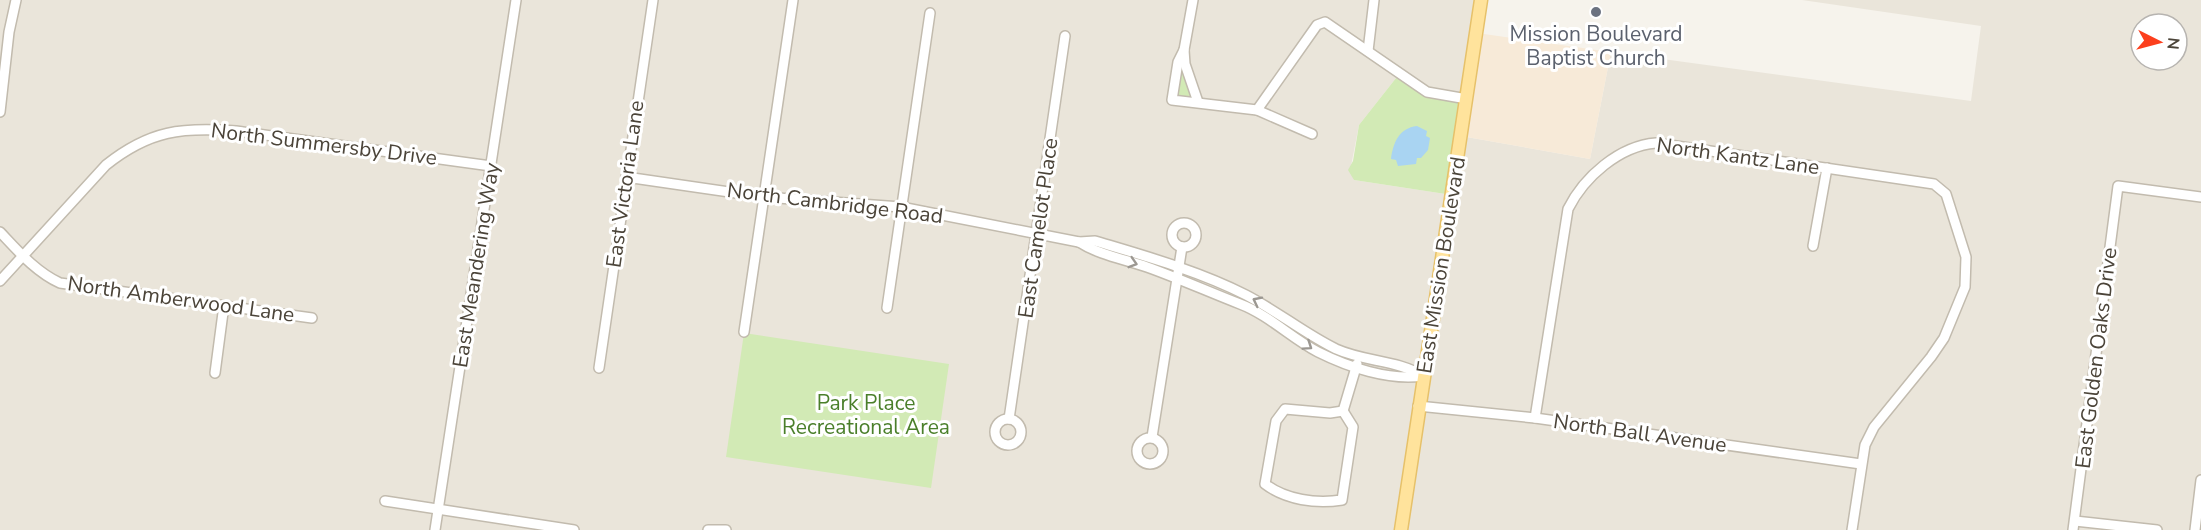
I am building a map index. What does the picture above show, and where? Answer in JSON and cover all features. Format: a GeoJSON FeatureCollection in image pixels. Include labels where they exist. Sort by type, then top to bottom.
{"type":"FeatureCollection","features":[{"type":"Feature","properties":{"kind":"main road","name":"East Mission Boulevard"},"geometry":{"type":"LineString","coordinates":[[1401,530],[1481,0]]}},
{"type":"Feature","properties":{"kind":"street"},"geometry":{"type":"LineString","coordinates":[[0,112],[9,32],[16,0]]}},
{"type":"Feature","properties":{"kind":"street","name":"East Meandering Way"},"geometry":{"type":"LineString","coordinates":[[435,530],[516,0]]}},
{"type":"Feature","properties":{"kind":"street","name":"East Victoria Lane"},"geometry":{"type":"LineString","coordinates":[[598,368],[652,0]]}},
{"type":"Feature","properties":{"kind":"street"},"geometry":{"type":"LineString","coordinates":[[744,332],[794,0]]}},
{"type":"Feature","properties":{"kind":"street"},"geometry":{"type":"LineString","coordinates":[[1193,0],[1184,50],[1185,64],[1198,102]]}},
{"type":"Feature","properties":{"kind":"street"},"geometry":{"type":"LineString","coordinates":[[1368,51],[1374,0]]}},
{"type":"Feature","properties":{"kind":"street"},"geometry":{"type":"LineString","coordinates":[[887,308],[930,13]]}},
{"type":"Feature","properties":{"kind":"street"},"geometry":{"type":"LineString","coordinates":[[1257,110],[1321,23],[1331,24],[1427,92],[1467,99]]}},
{"type":"Feature","properties":{"kind":"street","name":"East Camelot Place"},"geometry":{"type":"LineString","coordinates":[[1009,419],[1065,36]]}},
{"type":"Feature","properties":{"kind":"street"},"geometry":{"type":"LineString","coordinates":[[1184,50],[1178,62],[1172,100],[1257,110],[1312,134]]}},
{"type":"Feature","properties":{"kind":"street","name":"North Summersby Drive"},"geometry":{"type":"LineString","coordinates":[[0,280],[106,165],[126,149],[148,137],[173,130],[199,128],[236,131],[491,166]]}},
{"type":"Feature","properties":{"kind":"street","name":"North Kantz Lane"},"geometry":{"type":"LineString","coordinates":[[1534,418],[1568,209],[1577,191],[1593,175],[1622,153],[1645,144],[1656,143],[1934,184],[1946,195],[1966,257],[1965,286],[1947,330],[1932,357],[1874,427],[1865,445],[1861,464]]}},
{"type":"Feature","properties":{"kind":"street"},"geometry":{"type":"LineString","coordinates":[[1813,246],[1827,168]]}},
{"type":"Feature","properties":{"kind":"street","name":"North Cambridge Road"},"geometry":{"type":"LineString","coordinates":[[626,177],[764,196],[901,207],[1078,242],[1095,241],[1242,293],[1271,308],[1358,363]]}},
{"type":"Feature","properties":{"kind":"street","name":"East Golden Oaks Drive"},"geometry":{"type":"LineString","coordinates":[[2074,526],[2118,186],[2201,197]]}},
{"type":"Feature","properties":{"kind":"street","name":"North Amberwood Lane"},"geometry":{"type":"LineString","coordinates":[[0,232],[22,256],[50,279],[60,283],[312,318]]}},
{"type":"Feature","properties":{"kind":"street","name":"North Cambridge Road"},"geometry":{"type":"LineString","coordinates":[[1078,242],[1092,250],[1178,280],[1258,312],[1317,351],[1358,363],[1409,367],[1423,375]]}},
{"type":"Feature","properties":{"kind":"street"},"geometry":{"type":"LineString","coordinates":[[1152,438],[1182,247]]}},
{"type":"Feature","properties":{"kind":"street"},"geometry":{"type":"LineString","coordinates":[[215,373],[224,305]]}},
{"type":"Feature","properties":{"kind":"street"},"geometry":{"type":"LineString","coordinates":[[1343,411],[1330,413],[1285,409],[1276,421],[1265,484],[1279,495],[1325,502],[1342,500],[1353,427],[1343,411],[1358,363]]}},
{"type":"Feature","properties":{"kind":"street","name":"North Ball Avenue"},"geometry":{"type":"LineString","coordinates":[[1418,406],[1534,418],[1861,464]]}},
{"type":"Feature","properties":{"kind":"street"},"geometry":{"type":"LineString","coordinates":[[1852,530],[1861,464]]}},
{"type":"Feature","properties":{"kind":"street"},"geometry":{"type":"LineString","coordinates":[[2195,530],[2201,480]]}},
{"type":"Feature","properties":{"kind":"street"},"geometry":{"type":"LineString","coordinates":[[385,501],[574,530]]}},
{"type":"Feature","properties":{"kind":"street"},"geometry":{"type":"LineString","coordinates":[[2074,526],[2157,530]]}},
{"type":"Feature","properties":{"kind":"street"},"geometry":{"type":"LineString","coordinates":[[708,530],[726,530]]}},
{"type":"Feature","properties":{"kind":"shaded area"},"geometry":{"type":"Polygon","coordinates":[[[0,0],[1481,0],[1467,99],[1435,96],[1400,73],[1359,125],[1351,166],[1354,180],[1452,195],[1461,136],[1590,159],[1611,52],[1971,101],[1981,26],[1802,0],[2201,0],[2201,530],[0,530],[0,0]]]}},
{"type":"Feature","properties":{"kind":"shaded area"},"geometry":{"type":"Polygon","coordinates":[[[1477,33],[1611,52],[1590,159],[1461,136],[1477,33]]]}},
{"type":"Feature","properties":{"kind":"green space"},"geometry":{"type":"Polygon","coordinates":[[[1184,50],[1198,102],[1172,100],[1184,50]]]}},
{"type":"Feature","properties":{"kind":"green space"},"geometry":{"type":"Polygon","coordinates":[[[1400,73],[1427,92],[1467,99],[1452,195],[1354,180],[1348,170],[1353,161],[1359,125],[1400,73]]]}},
{"type":"Feature","properties":{"kind":"green space","name":"Park Place Recreational Area"},"geometry":{"type":"Polygon","coordinates":[[[744,333],[949,364],[931,488],[726,457],[744,333]]]}},
{"type":"Feature","properties":{"kind":"water"},"geometry":{"type":"Polygon","coordinates":[[[1417,126],[1427,131],[1426,136],[1430,138],[1428,150],[1421,158],[1417,158],[1416,164],[1398,166],[1396,160],[1391,159],[1395,142],[1401,133],[1417,126]]]}},
{"type":"Feature","properties":{"kind":"place","name":"Mission Boulevard Baptist Church"},"geometry":{"type":"Point","coordinates":[1596,12]}}]}
